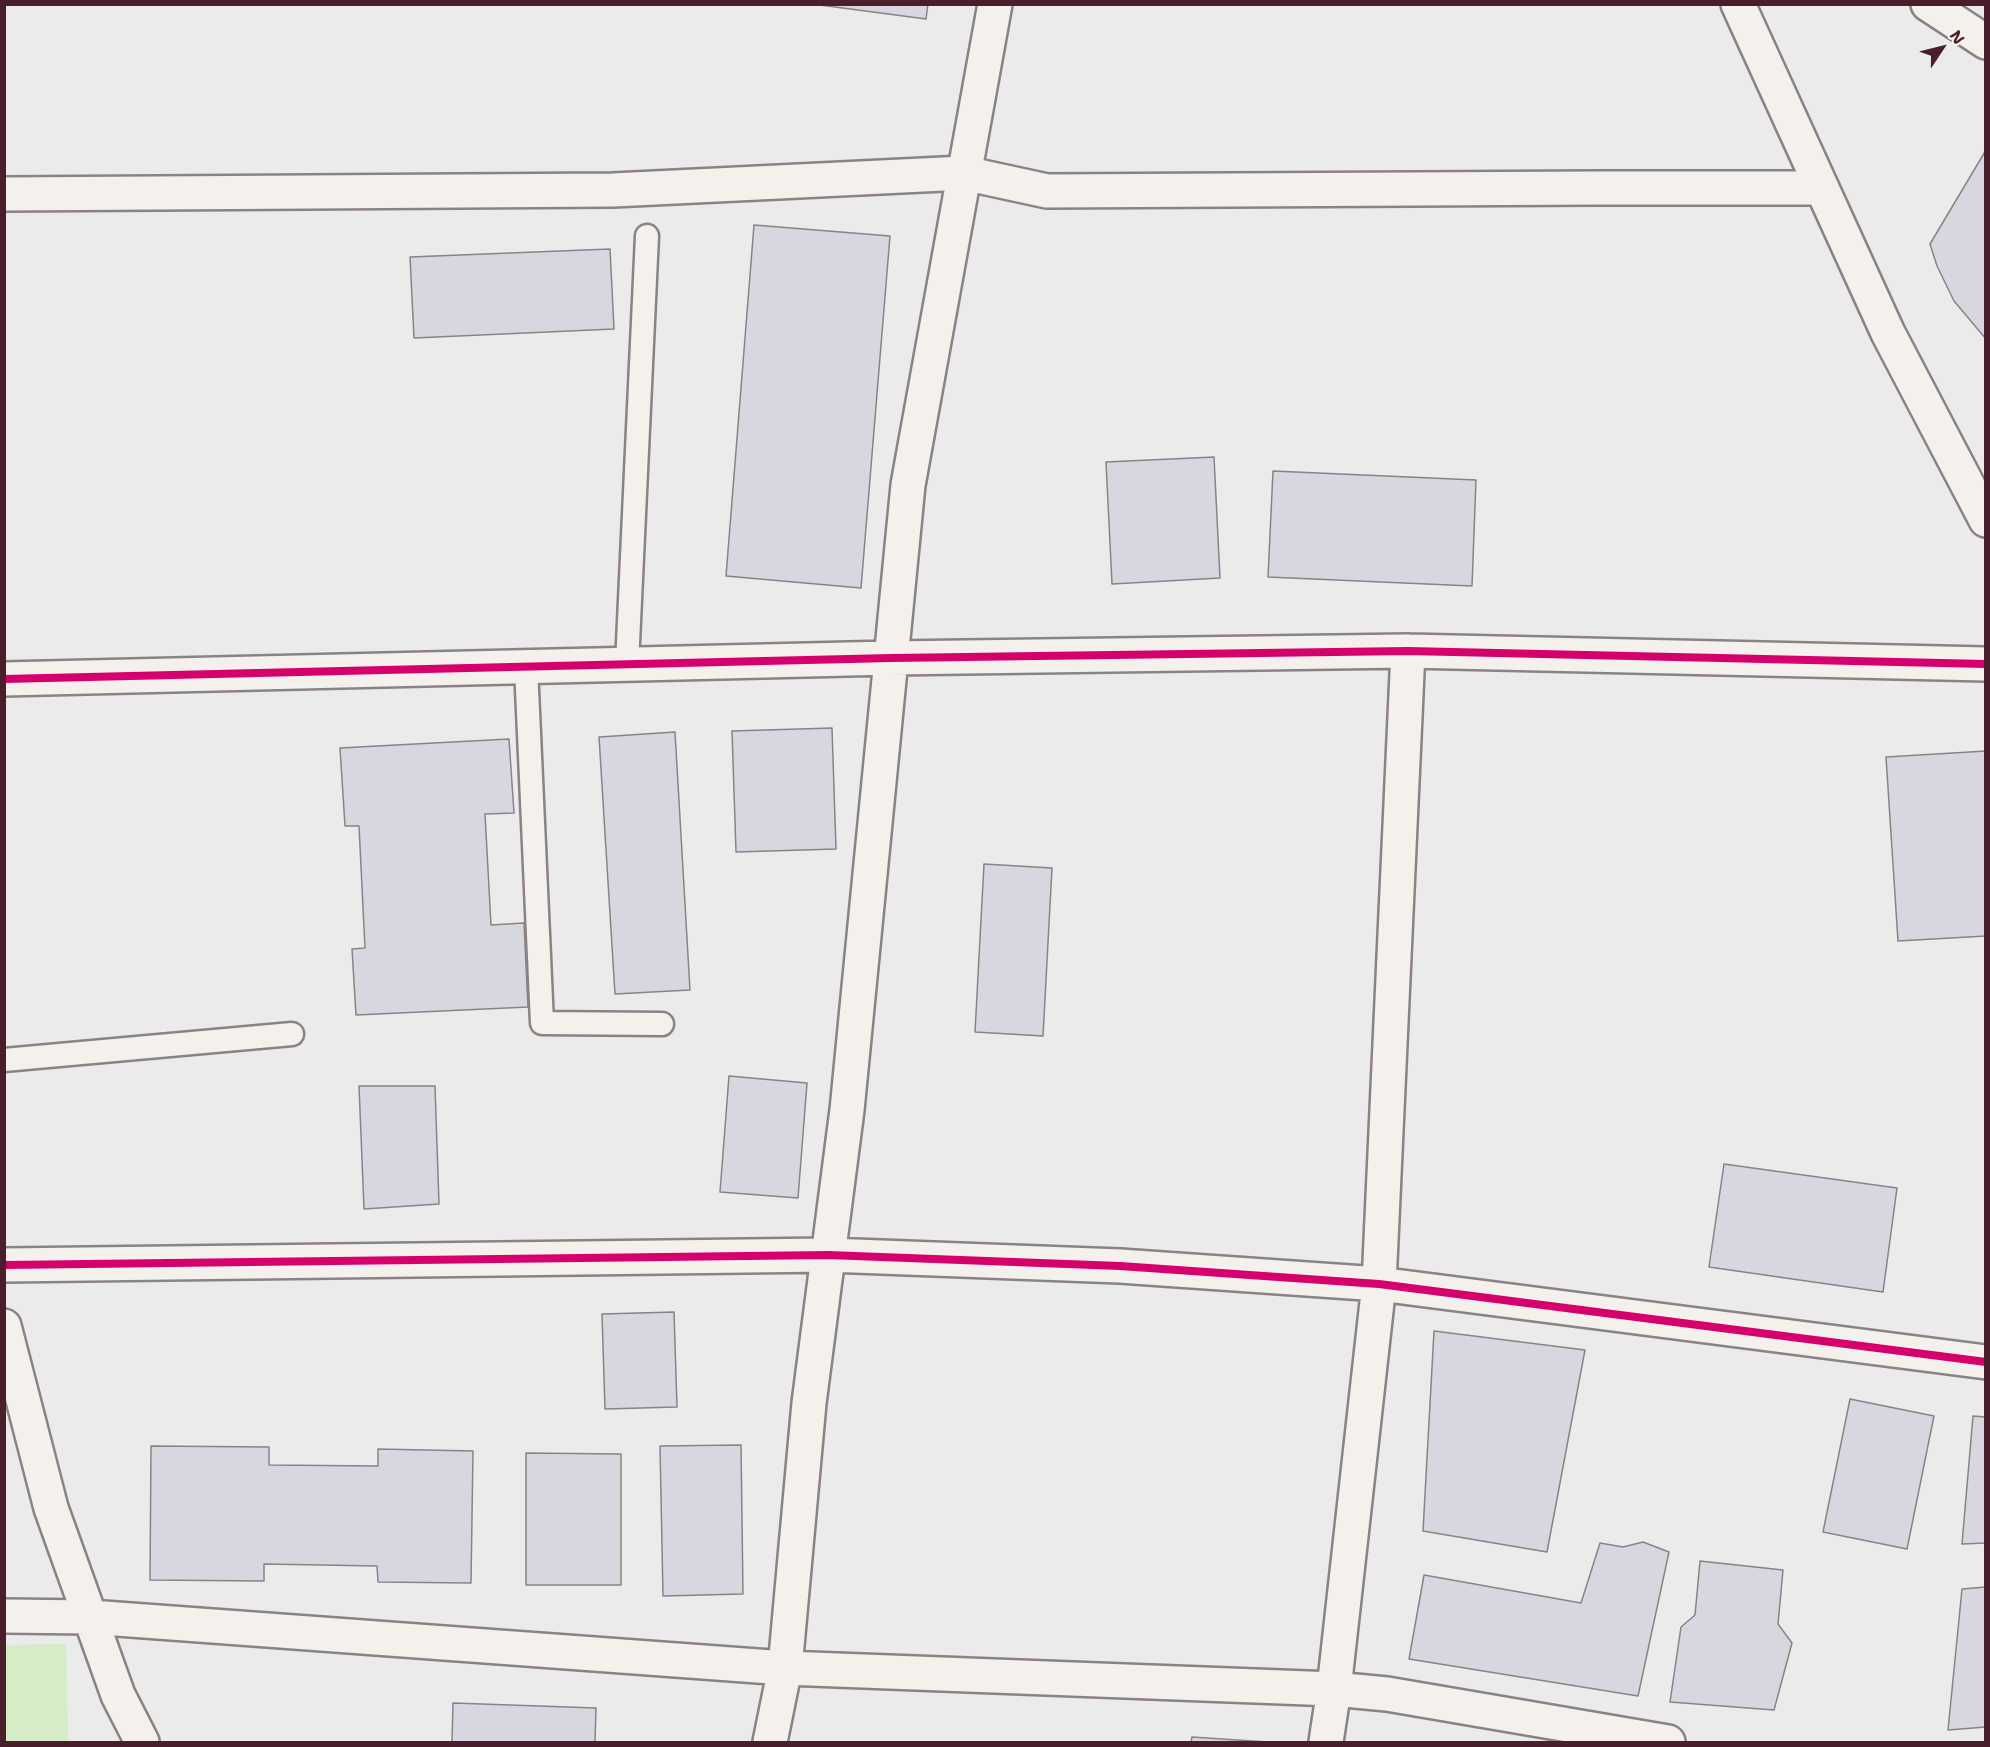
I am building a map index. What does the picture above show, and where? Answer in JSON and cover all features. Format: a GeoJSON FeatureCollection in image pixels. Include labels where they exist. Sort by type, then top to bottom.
{"type":"FeatureCollection","features":[{"type":"Feature","properties":{"kind":"street"},"geometry":{"type":"LineString","coordinates":[[770,1743],[785,1668],[809,1403],[848,1110],[908,485],[995,4]]}},
{"type":"Feature","properties":{"kind":"street"},"geometry":{"type":"LineString","coordinates":[[1738,4],[1888,333],[1986,520]]}},
{"type":"Feature","properties":{"kind":"street"},"geometry":{"type":"LineString","coordinates":[[1928,4],[1986,42]]}},
{"type":"Feature","properties":{"kind":"street"},"geometry":{"type":"LineString","coordinates":[[4,194],[613,190],[964,173],[1047,191],[1822,188]]}},
{"type":"Feature","properties":{"kind":"street"},"geometry":{"type":"LineString","coordinates":[[1326,1743],[1379,1284],[1408,651]]}},
{"type":"Feature","properties":{"kind":"street"},"geometry":{"type":"LineString","coordinates":[[4,679],[891,658],[1408,651],[1986,664]]}},
{"type":"Feature","properties":{"kind":"street"},"geometry":{"type":"LineString","coordinates":[[4,1265],[828,1255],[1120,1266],[1379,1284],[1986,1362]]}},
{"type":"Feature","properties":{"kind":"street"},"geometry":{"type":"LineString","coordinates":[[4,1326],[51,1508],[118,1695],[142,1743]]}},
{"type":"Feature","properties":{"kind":"street"},"geometry":{"type":"LineString","coordinates":[[4,1616],[90,1617],[785,1668],[1334,1689],[1387,1694],[1668,1743]]}},
{"type":"Feature","properties":{"kind":"lane"},"geometry":{"type":"LineString","coordinates":[[627,664],[647,236]]}},
{"type":"Feature","properties":{"kind":"lane"},"geometry":{"type":"LineString","coordinates":[[526,667],[543,1023],[662,1024]]}},
{"type":"Feature","properties":{"kind":"lane"},"geometry":{"type":"LineString","coordinates":[[4,1060],[292,1034]]}},
{"type":"Feature","properties":{"kind":"green space"},"geometry":{"type":"Polygon","coordinates":[[[66,1644],[68,1742],[5,1742],[5,1645],[66,1644]]]}},
{"type":"Feature","properties":{"kind":"building"},"geometry":{"type":"Polygon","coordinates":[[[812,4],[928,4],[926,19],[812,4]]]}},
{"type":"Feature","properties":{"kind":"building"},"geometry":{"type":"Polygon","coordinates":[[[1986,150],[1986,339],[1954,301],[1937,266],[1930,244],[1986,150]]]}},
{"type":"Feature","properties":{"kind":"building"},"geometry":{"type":"Polygon","coordinates":[[[754,225],[890,236],[861,588],[726,576],[754,225]]]}},
{"type":"Feature","properties":{"kind":"building"},"geometry":{"type":"Polygon","coordinates":[[[610,249],[614,329],[414,338],[410,257],[610,249]]]}},
{"type":"Feature","properties":{"kind":"building"},"geometry":{"type":"Polygon","coordinates":[[[1214,457],[1220,578],[1112,584],[1106,462],[1214,457]]]}},
{"type":"Feature","properties":{"kind":"building"},"geometry":{"type":"Polygon","coordinates":[[[1273,471],[1476,480],[1472,586],[1268,577],[1273,471]]]}},
{"type":"Feature","properties":{"kind":"building"},"geometry":{"type":"Polygon","coordinates":[[[832,728],[836,849],[736,852],[732,731],[832,728]]]}},
{"type":"Feature","properties":{"kind":"building"},"geometry":{"type":"Polygon","coordinates":[[[675,732],[690,990],[615,994],[599,737],[675,732]]]}},
{"type":"Feature","properties":{"kind":"building"},"geometry":{"type":"Polygon","coordinates":[[[509,739],[514,813],[485,814],[491,925],[524,923],[528,1007],[356,1015],[352,949],[365,948],[359,826],[345,826],[340,748],[509,739]]]}},
{"type":"Feature","properties":{"kind":"building"},"geometry":{"type":"Polygon","coordinates":[[[1986,751],[1986,936],[1898,941],[1886,757],[1986,751]]]}},
{"type":"Feature","properties":{"kind":"building"},"geometry":{"type":"Polygon","coordinates":[[[984,864],[1052,868],[1043,1036],[975,1032],[984,864]]]}},
{"type":"Feature","properties":{"kind":"building"},"geometry":{"type":"Polygon","coordinates":[[[729,1076],[807,1083],[798,1198],[720,1192],[729,1076]]]}},
{"type":"Feature","properties":{"kind":"building"},"geometry":{"type":"Polygon","coordinates":[[[359,1086],[435,1086],[439,1204],[364,1209],[359,1086]]]}},
{"type":"Feature","properties":{"kind":"building"},"geometry":{"type":"Polygon","coordinates":[[[1724,1164],[1897,1188],[1883,1292],[1709,1267],[1724,1164]]]}},
{"type":"Feature","properties":{"kind":"building"},"geometry":{"type":"Polygon","coordinates":[[[674,1312],[677,1407],[605,1409],[602,1314],[674,1312]]]}},
{"type":"Feature","properties":{"kind":"building"},"geometry":{"type":"Polygon","coordinates":[[[1434,1331],[1585,1350],[1547,1552],[1423,1531],[1434,1331]]]}},
{"type":"Feature","properties":{"kind":"building"},"geometry":{"type":"Polygon","coordinates":[[[1850,1399],[1934,1416],[1907,1549],[1823,1532],[1850,1399]]]}},
{"type":"Feature","properties":{"kind":"building"},"geometry":{"type":"Polygon","coordinates":[[[1973,1416],[1986,1417],[1986,1543],[1962,1544],[1973,1416]]]}},
{"type":"Feature","properties":{"kind":"building"},"geometry":{"type":"Polygon","coordinates":[[[741,1445],[743,1594],[663,1596],[660,1446],[741,1445]]]}},
{"type":"Feature","properties":{"kind":"building"},"geometry":{"type":"Polygon","coordinates":[[[151,1446],[269,1447],[269,1465],[378,1466],[378,1449],[473,1451],[471,1583],[378,1582],[377,1566],[264,1564],[264,1581],[150,1580],[151,1446]]]}},
{"type":"Feature","properties":{"kind":"building"},"geometry":{"type":"Polygon","coordinates":[[[526,1453],[621,1454],[621,1585],[526,1585],[526,1453]]]}},
{"type":"Feature","properties":{"kind":"building"},"geometry":{"type":"Polygon","coordinates":[[[1643,1542],[1669,1552],[1638,1696],[1409,1659],[1424,1575],[1581,1603],[1600,1543],[1623,1547],[1643,1542]]]}},
{"type":"Feature","properties":{"kind":"building"},"geometry":{"type":"Polygon","coordinates":[[[1700,1561],[1783,1570],[1778,1624],[1792,1643],[1774,1710],[1670,1702],[1681,1627],[1695,1615],[1700,1561]]]}},
{"type":"Feature","properties":{"kind":"building"},"geometry":{"type":"Polygon","coordinates":[[[1986,1587],[1986,1727],[1948,1730],[1962,1589],[1986,1587]]]}},
{"type":"Feature","properties":{"kind":"building"},"geometry":{"type":"Polygon","coordinates":[[[453,1703],[596,1708],[595,1742],[452,1742],[453,1703]]]}},
{"type":"Feature","properties":{"kind":"building"},"geometry":{"type":"Polygon","coordinates":[[[1192,1737],[1268,1742],[1191,1742],[1192,1737]]]}},
{"type":"Feature","properties":{"kind":"cycle path"},"geometry":{"type":"LineString","coordinates":[[4,679],[891,658],[1408,651],[1986,664]]}},
{"type":"Feature","properties":{"kind":"cycle path"},"geometry":{"type":"LineString","coordinates":[[4,1265],[828,1255],[1120,1266],[1379,1284],[1986,1362]]}}]}
